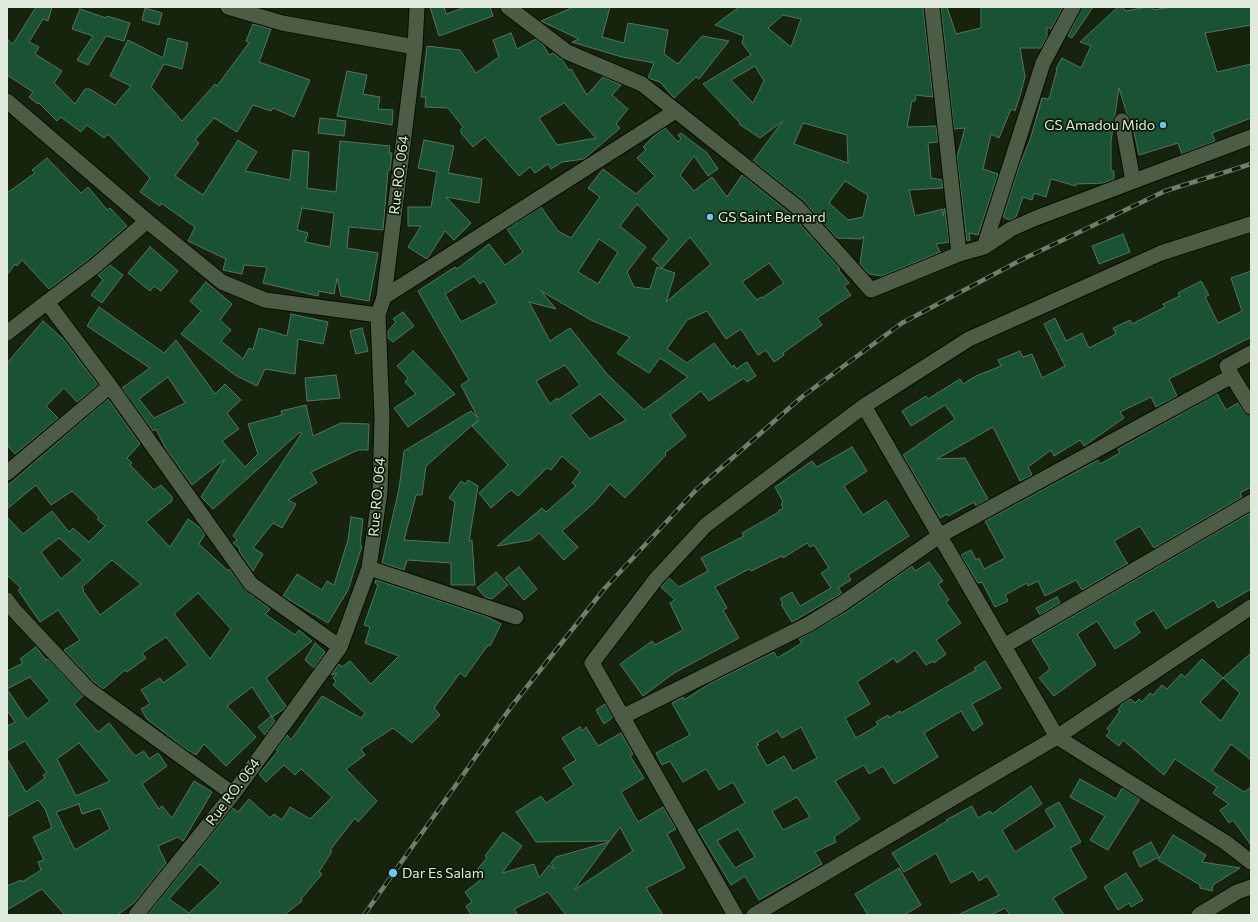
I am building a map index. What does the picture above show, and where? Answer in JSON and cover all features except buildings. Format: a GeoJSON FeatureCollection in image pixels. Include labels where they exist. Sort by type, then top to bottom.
{"type":"FeatureCollection","features":[{"type":"Feature","properties":{"kind":"street"},"geometry":{"type":"LineString","coordinates":[[228,7],[282,23],[415,47]]}},
{"type":"Feature","properties":{"kind":"street","name":"Rue RO. 064"},"geometry":{"type":"LineString","coordinates":[[136,915],[233,794],[340,647],[369,568],[380,492],[382,418],[378,315],[384,297],[415,47],[417,7]]}},
{"type":"Feature","properties":{"kind":"street"},"geometry":{"type":"LineString","coordinates":[[508,7],[567,52],[642,84],[674,112],[797,207],[871,290],[959,254],[984,247],[1011,229],[1036,218],[1251,137]]}},
{"type":"Feature","properties":{"kind":"street"},"geometry":{"type":"LineString","coordinates":[[932,7],[959,254]]}},
{"type":"Feature","properties":{"kind":"street"},"geometry":{"type":"LineString","coordinates":[[984,247],[1043,63],[1073,7]]}},
{"type":"Feature","properties":{"kind":"street"},"geometry":{"type":"LineString","coordinates":[[7,101],[146,221],[222,282],[265,300],[378,315]]}},
{"type":"Feature","properties":{"kind":"street"},"geometry":{"type":"LineString","coordinates":[[384,297],[674,112]]}},
{"type":"Feature","properties":{"kind":"street"},"geometry":{"type":"LineString","coordinates":[[1122,121],[1133,181]]}},
{"type":"Feature","properties":{"kind":"street"},"geometry":{"type":"LineString","coordinates":[[7,333],[95,266],[146,221]]}},
{"type":"Feature","properties":{"kind":"street"},"geometry":{"type":"LineString","coordinates":[[735,915],[592,663],[656,579],[706,525],[864,406],[969,339],[1161,253],[1251,224]]}},
{"type":"Feature","properties":{"kind":"street"},"geometry":{"type":"LineString","coordinates":[[48,302],[110,386],[251,584],[340,647]]}},
{"type":"Feature","properties":{"kind":"street"},"geometry":{"type":"LineString","coordinates":[[1251,353],[1227,366],[1251,407]]}},
{"type":"Feature","properties":{"kind":"street"},"geometry":{"type":"LineString","coordinates":[[622,717],[809,624],[843,603],[940,536],[1232,376]]}},
{"type":"Feature","properties":{"kind":"street"},"geometry":{"type":"LineString","coordinates":[[7,473],[110,386]]}},
{"type":"Feature","properties":{"kind":"street"},"geometry":{"type":"LineString","coordinates":[[864,406],[1057,737],[1225,842],[1251,862]]}},
{"type":"Feature","properties":{"kind":"street"},"geometry":{"type":"LineString","coordinates":[[1004,646],[1251,502]]}},
{"type":"Feature","properties":{"kind":"street"},"geometry":{"type":"LineString","coordinates":[[369,568],[516,617]]}},
{"type":"Feature","properties":{"kind":"street"},"geometry":{"type":"LineString","coordinates":[[7,600],[14,610],[88,689],[233,794]]}},
{"type":"Feature","properties":{"kind":"street"},"geometry":{"type":"LineString","coordinates":[[754,915],[1057,737],[1251,607]]}},
{"type":"Feature","properties":{"kind":"street"},"geometry":{"type":"LineString","coordinates":[[1199,915],[1237,892],[1251,887]]}},
{"type":"Feature","properties":{"kind":"railway"},"geometry":{"type":"LineString","coordinates":[[364,915],[511,707],[605,588],[697,489],[803,396],[902,323],[1019,261],[1165,191],[1251,164]]}},
{"type":"Feature","properties":{"kind":"place","name":"GS Amadou Mido"},"geometry":{"type":"Point","coordinates":[1163,125]}},
{"type":"Feature","properties":{"kind":"place","name":"GS Saint Bernard"},"geometry":{"type":"Point","coordinates":[710,217]}},
{"type":"Feature","properties":{"kind":"place","name":"Dar Es Salam"},"geometry":{"type":"Point","coordinates":[393,873]}}]}
